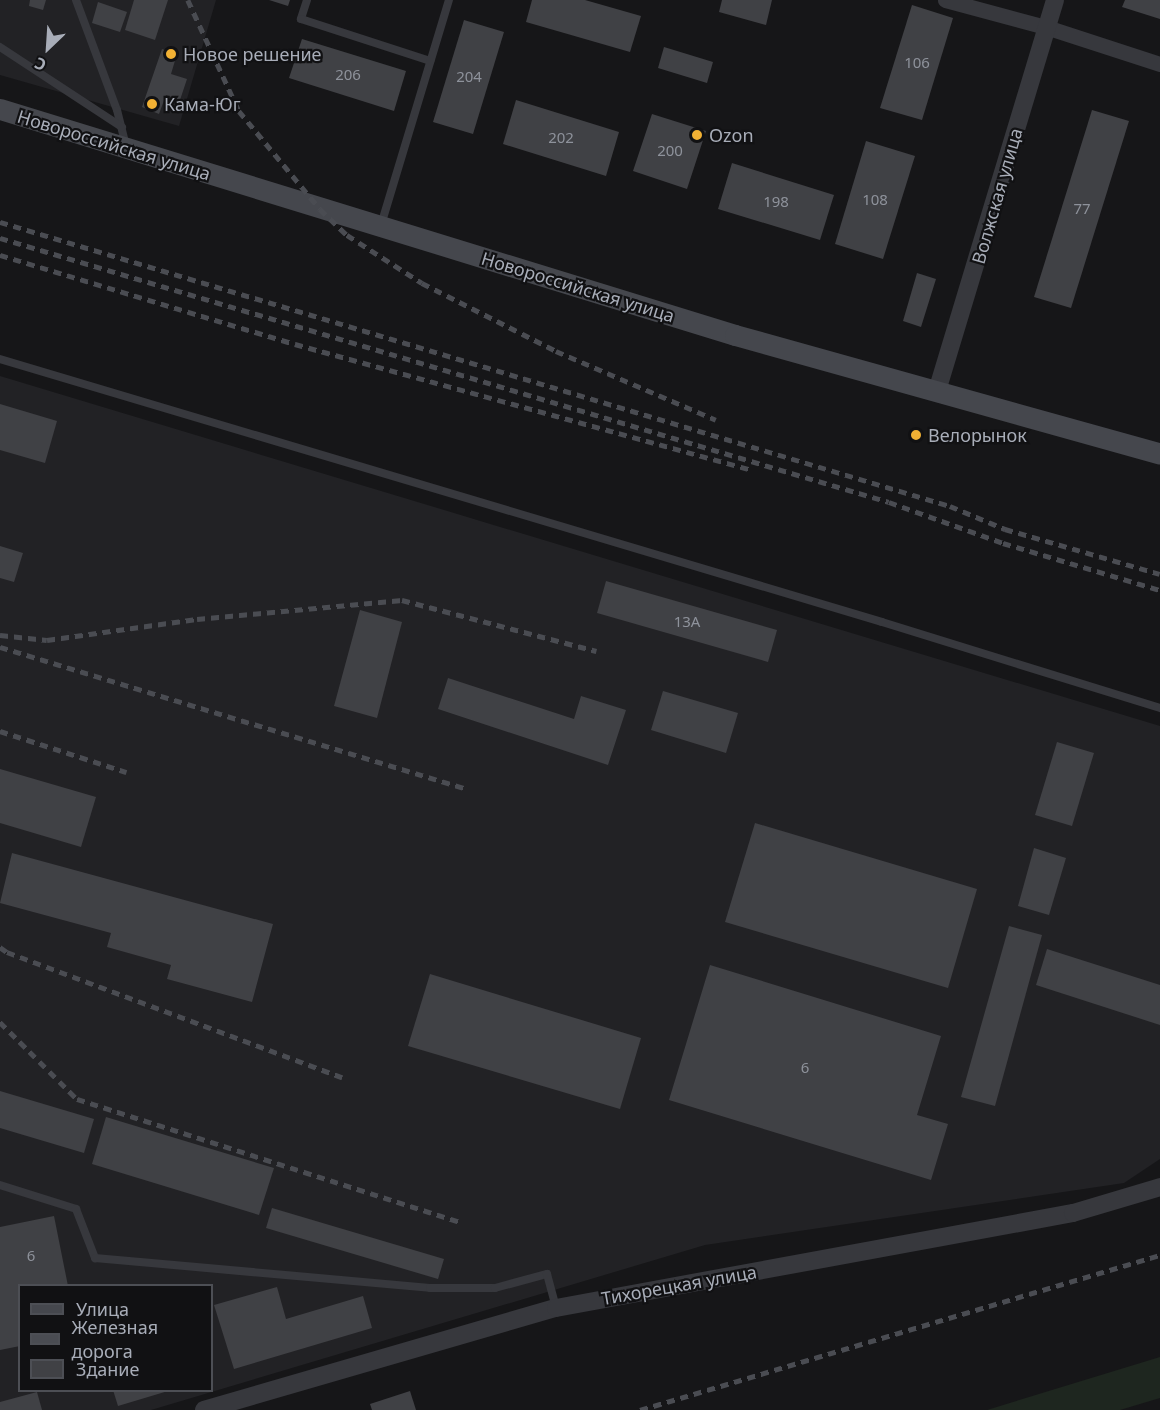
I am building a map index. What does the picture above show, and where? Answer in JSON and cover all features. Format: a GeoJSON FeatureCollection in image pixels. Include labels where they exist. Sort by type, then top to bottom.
{"type":"FeatureCollection","features":[{"type":"Feature","properties":{"kind":"main road","name":"Новороссийская улица"},"geometry":{"type":"LineString","coordinates":[[0,110],[735,334],[1160,454]]}},
{"type":"Feature","properties":{"kind":"street"},"geometry":{"type":"LineString","coordinates":[[945,0],[1046,27],[1160,64]]}},
{"type":"Feature","properties":{"kind":"street","name":"Волжская улица"},"geometry":{"type":"LineString","coordinates":[[937,391],[1054,0]]}},
{"type":"Feature","properties":{"kind":"street","name":"Тихорецкая улица"},"geometry":{"type":"LineString","coordinates":[[204,1410],[556,1308],[1073,1213],[1160,1187]]}},
{"type":"Feature","properties":{"kind":"lane"},"geometry":{"type":"LineString","coordinates":[[76,0],[122,127],[127,150]]}},
{"type":"Feature","properties":{"kind":"lane"},"geometry":{"type":"LineString","coordinates":[[306,0],[301,19],[430,61]]}},
{"type":"Feature","properties":{"kind":"lane"},"geometry":{"type":"LineString","coordinates":[[380,227],[449,0]]}},
{"type":"Feature","properties":{"kind":"lane"},"geometry":{"type":"LineString","coordinates":[[0,47],[122,127]]}},
{"type":"Feature","properties":{"kind":"lane"},"geometry":{"type":"LineString","coordinates":[[0,359],[882,622],[1160,708]]}},
{"type":"Feature","properties":{"kind":"lane"},"geometry":{"type":"LineString","coordinates":[[0,1185],[76,1209],[95,1258],[430,1288],[495,1288],[548,1274],[556,1308]]}},
{"type":"Feature","properties":{"kind":"shaded area"},"geometry":{"type":"Polygon","coordinates":[[[0,0],[216,0],[179,126],[0,75],[0,0]]]}},
{"type":"Feature","properties":{"kind":"shaded area"},"geometry":{"type":"Polygon","coordinates":[[[0,376],[1160,726],[1160,1159],[1124,1183],[705,1245],[213,1392],[213,1284],[18,1284],[18,1392],[211,1392],[151,1410],[0,1410],[0,376]]]}},
{"type":"Feature","properties":{"kind":"shaded area"},"geometry":{"type":"Polygon","coordinates":[[[1160,1357],[1160,1398],[1120,1410],[987,1410],[1160,1357]]]}},
{"type":"Feature","properties":{"kind":"building"},"geometry":{"type":"Polygon","coordinates":[[[30,0],[46,0],[43,10],[29,6],[30,0]]]}},
{"type":"Feature","properties":{"kind":"building"},"geometry":{"type":"Polygon","coordinates":[[[134,0],[168,0],[155,40],[125,30],[134,0]]]}},
{"type":"Feature","properties":{"kind":"building"},"geometry":{"type":"Polygon","coordinates":[[[269,0],[290,0],[288,6],[269,0]]]}},
{"type":"Feature","properties":{"kind":"building"},"geometry":{"type":"Polygon","coordinates":[[[532,0],[585,0],[641,16],[630,52],[526,22],[532,0]]]}},
{"type":"Feature","properties":{"kind":"building"},"geometry":{"type":"Polygon","coordinates":[[[722,0],[772,0],[766,25],[719,12],[722,0]]]}},
{"type":"Feature","properties":{"kind":"building"},"geometry":{"type":"Polygon","coordinates":[[[1125,0],[1160,0],[1160,19],[1122,7],[1125,0]]]}},
{"type":"Feature","properties":{"kind":"building"},"geometry":{"type":"Polygon","coordinates":[[[98,2],[127,12],[120,32],[92,23],[98,2]]]}},
{"type":"Feature","properties":{"kind":"building"},"geometry":{"type":"Polygon","coordinates":[[[912,5],[953,18],[922,120],[880,108],[912,5]]]}},
{"type":"Feature","properties":{"kind":"building"},"geometry":{"type":"Polygon","coordinates":[[[464,20],[504,32],[473,134],[433,122],[464,20]]]}},
{"type":"Feature","properties":{"kind":"building"},"geometry":{"type":"Polygon","coordinates":[[[302,39],[406,71],[394,111],[289,78],[302,39]]]}},
{"type":"Feature","properties":{"kind":"building"},"geometry":{"type":"Polygon","coordinates":[[[664,47],[713,62],[707,83],[658,68],[664,47]]]}},
{"type":"Feature","properties":{"kind":"building"},"geometry":{"type":"Polygon","coordinates":[[[162,49],[177,54],[171,74],[187,79],[180,100],[166,95],[159,114],[142,107],[162,49]]]}},
{"type":"Feature","properties":{"kind":"building"},"geometry":{"type":"Polygon","coordinates":[[[516,100],[619,132],[606,176],[503,144],[516,100]]]}},
{"type":"Feature","properties":{"kind":"building"},"geometry":{"type":"Polygon","coordinates":[[[1092,110],[1129,121],[1071,308],[1034,297],[1092,110]]]}},
{"type":"Feature","properties":{"kind":"building"},"geometry":{"type":"Polygon","coordinates":[[[652,114],[706,131],[687,189],[633,171],[652,114]]]}},
{"type":"Feature","properties":{"kind":"building"},"geometry":{"type":"Polygon","coordinates":[[[866,141],[915,156],[883,259],[835,244],[866,141]]]}},
{"type":"Feature","properties":{"kind":"building"},"geometry":{"type":"Polygon","coordinates":[[[732,163],[834,195],[820,240],[718,209],[732,163]]]}},
{"type":"Feature","properties":{"kind":"building"},"geometry":{"type":"Polygon","coordinates":[[[917,273],[936,279],[921,327],[903,321],[917,273]]]}},
{"type":"Feature","properties":{"kind":"building"},"geometry":{"type":"Polygon","coordinates":[[[0,404],[57,421],[45,463],[0,450],[0,404]]]}},
{"type":"Feature","properties":{"kind":"building"},"geometry":{"type":"Polygon","coordinates":[[[0,546],[23,553],[14,582],[0,578],[0,546]]]}},
{"type":"Feature","properties":{"kind":"building"},"geometry":{"type":"Polygon","coordinates":[[[606,581],[777,630],[768,662],[597,613],[606,581]]]}},
{"type":"Feature","properties":{"kind":"building"},"geometry":{"type":"Polygon","coordinates":[[[360,610],[402,622],[377,718],[334,706],[360,610]]]}},
{"type":"Feature","properties":{"kind":"building"},"geometry":{"type":"Polygon","coordinates":[[[448,678],[574,719],[581,696],[626,710],[608,765],[438,709],[448,678]]]}},
{"type":"Feature","properties":{"kind":"building"},"geometry":{"type":"Polygon","coordinates":[[[663,691],[738,713],[726,753],[651,730],[663,691]]]}},
{"type":"Feature","properties":{"kind":"building"},"geometry":{"type":"Polygon","coordinates":[[[1057,742],[1094,753],[1072,826],[1035,815],[1057,742]]]}},
{"type":"Feature","properties":{"kind":"building"},"geometry":{"type":"Polygon","coordinates":[[[0,769],[96,797],[81,847],[0,823],[0,769]]]}},
{"type":"Feature","properties":{"kind":"building"},"geometry":{"type":"Polygon","coordinates":[[[755,823],[977,889],[948,988],[725,922],[755,823]]]}},
{"type":"Feature","properties":{"kind":"building"},"geometry":{"type":"Polygon","coordinates":[[[1034,848],[1066,858],[1049,915],[1018,906],[1034,848]]]}},
{"type":"Feature","properties":{"kind":"building"},"geometry":{"type":"Polygon","coordinates":[[[12,853],[273,924],[252,1002],[167,979],[171,965],[107,947],[111,933],[0,903],[12,853]]]}},
{"type":"Feature","properties":{"kind":"building"},"geometry":{"type":"Polygon","coordinates":[[[1009,926],[1042,935],[995,1106],[961,1097],[1009,926]]]}},
{"type":"Feature","properties":{"kind":"building"},"geometry":{"type":"Polygon","coordinates":[[[1047,949],[1160,985],[1160,1025],[1036,985],[1047,949]]]}},
{"type":"Feature","properties":{"kind":"building"},"geometry":{"type":"Polygon","coordinates":[[[710,965],[941,1036],[917,1115],[948,1124],[931,1180],[669,1100],[710,965]]]}},
{"type":"Feature","properties":{"kind":"building"},"geometry":{"type":"Polygon","coordinates":[[[430,974],[641,1038],[620,1109],[408,1046],[430,974]]]}},
{"type":"Feature","properties":{"kind":"building"},"geometry":{"type":"Polygon","coordinates":[[[0,1091],[94,1119],[84,1153],[0,1128],[0,1091]]]}},
{"type":"Feature","properties":{"kind":"building"},"geometry":{"type":"Polygon","coordinates":[[[106,1117],[274,1168],[259,1215],[92,1164],[106,1117]]]}},
{"type":"Feature","properties":{"kind":"building"},"geometry":{"type":"Polygon","coordinates":[[[272,1208],[444,1259],[438,1279],[266,1228],[272,1208]]]}},
{"type":"Feature","properties":{"kind":"building"},"geometry":{"type":"Polygon","coordinates":[[[54,1216],[68,1284],[18,1284],[18,1346],[0,1350],[0,1227],[54,1216]]]}},
{"type":"Feature","properties":{"kind":"building"},"geometry":{"type":"Polygon","coordinates":[[[277,1287],[286,1319],[363,1296],[372,1328],[234,1369],[214,1305],[277,1287]]]}},
{"type":"Feature","properties":{"kind":"building"},"geometry":{"type":"Polygon","coordinates":[[[410,1391],[416,1410],[372,1410],[370,1404],[410,1391]]]}},
{"type":"Feature","properties":{"kind":"building"},"geometry":{"type":"Polygon","coordinates":[[[37,1392],[42,1410],[0,1410],[0,1402],[37,1392]]]}},
{"type":"Feature","properties":{"kind":"building"},"geometry":{"type":"Polygon","coordinates":[[[114,1392],[165,1392],[118,1406],[114,1392]]]}},
{"type":"Feature","properties":{"kind":"railway"},"geometry":{"type":"LineString","coordinates":[[188,0],[239,111],[320,209],[347,235],[422,283],[556,351],[716,420]]}},
{"type":"Feature","properties":{"kind":"railway"},"geometry":{"type":"LineString","coordinates":[[0,222],[950,506],[1005,529],[1160,574]]}},
{"type":"Feature","properties":{"kind":"railway"},"geometry":{"type":"LineString","coordinates":[[0,238],[889,502],[1003,543],[1160,590]]}},
{"type":"Feature","properties":{"kind":"railway"},"geometry":{"type":"LineString","coordinates":[[0,255],[295,344],[749,469]]}},
{"type":"Feature","properties":{"kind":"railway"},"geometry":{"type":"LineString","coordinates":[[0,635],[47,640],[197,619],[402,600],[596,651]]}},
{"type":"Feature","properties":{"kind":"railway"},"geometry":{"type":"LineString","coordinates":[[0,647],[467,789]]}},
{"type":"Feature","properties":{"kind":"railway"},"geometry":{"type":"LineString","coordinates":[[0,731],[126,772]]}},
{"type":"Feature","properties":{"kind":"railway"},"geometry":{"type":"LineString","coordinates":[[0,947],[7,952],[342,1077]]}},
{"type":"Feature","properties":{"kind":"railway"},"geometry":{"type":"LineString","coordinates":[[0,1022],[77,1099],[460,1222]]}},
{"type":"Feature","properties":{"kind":"railway"},"geometry":{"type":"LineString","coordinates":[[640,1410],[1160,1255]]}},
{"type":"Feature","properties":{"kind":"place","name":"Новое решение"},"geometry":{"type":"Point","coordinates":[171,54]}},
{"type":"Feature","properties":{"kind":"place","name":"Кама-Юг"},"geometry":{"type":"Point","coordinates":[152,104]}},
{"type":"Feature","properties":{"kind":"place","name":"Ozon"},"geometry":{"type":"Point","coordinates":[697,135]}},
{"type":"Feature","properties":{"kind":"place","name":"Велорынок"},"geometry":{"type":"Point","coordinates":[916,435]}}]}
